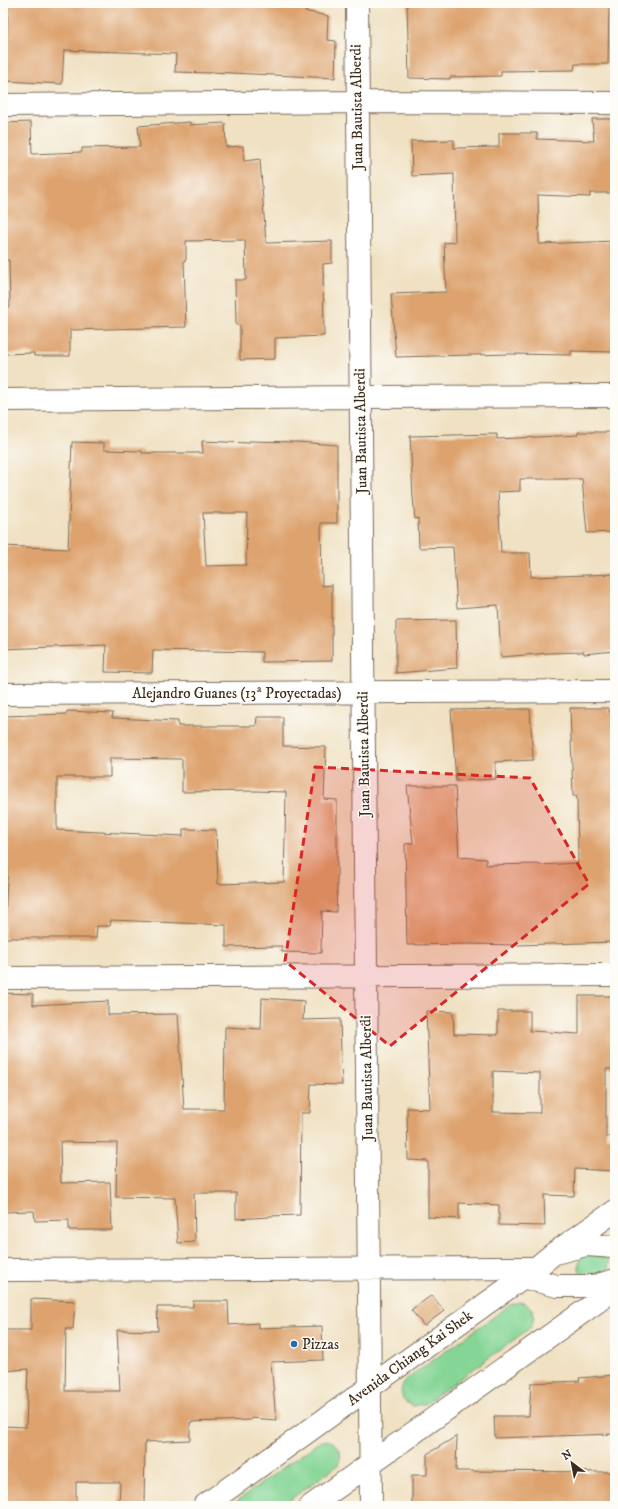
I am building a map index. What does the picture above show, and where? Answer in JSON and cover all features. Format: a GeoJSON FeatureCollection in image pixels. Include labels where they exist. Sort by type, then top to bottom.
{"type":"FeatureCollection","features":[{"type":"Feature","properties":{"kind":"street","name":"Juan Bautista Alberdi"},"geometry":{"type":"LineString","coordinates":[[356,3],[371,1506]]}},
{"type":"Feature","properties":{"kind":"street"},"geometry":{"type":"LineString","coordinates":[[3,105],[357,102],[615,103]]}},
{"type":"Feature","properties":{"kind":"street"},"geometry":{"type":"LineString","coordinates":[[3,400],[615,396]]}},
{"type":"Feature","properties":{"kind":"street","name":"Alejandro Guanes (13ª Proyectadas)"},"geometry":{"type":"LineString","coordinates":[[3,694],[615,691]]}},
{"type":"Feature","properties":{"kind":"street"},"geometry":{"type":"LineString","coordinates":[[3,978],[615,975]]}},
{"type":"Feature","properties":{"kind":"street","name":"Avenida Chiang Kai Shek"},"geometry":{"type":"LineString","coordinates":[[204,1506],[615,1211]]}},
{"type":"Feature","properties":{"kind":"street"},"geometry":{"type":"LineString","coordinates":[[3,1270],[537,1266],[586,1246],[615,1247]]}},
{"type":"Feature","properties":{"kind":"street"},"geometry":{"type":"LineString","coordinates":[[537,1266],[557,1286],[594,1286],[615,1280]]}},
{"type":"Feature","properties":{"kind":"street"},"geometry":{"type":"LineString","coordinates":[[312,1506],[615,1289]]}},
{"type":"Feature","properties":{"kind":"highlighted area"},"geometry":{"type":"Polygon","coordinates":[[[315,767],[530,778],[589,884],[390,1046],[285,961],[315,767]]]}},
{"type":"Feature","properties":{"kind":"green space"},"geometry":{"type":"Polygon","coordinates":[[[584,1254],[607,1257],[609,1262],[608,1272],[583,1277],[579,1265],[584,1254]]]}},
{"type":"Feature","properties":{"kind":"green space"},"geometry":{"type":"Polygon","coordinates":[[[519,1302],[524,1303],[532,1309],[534,1319],[530,1328],[425,1404],[413,1406],[404,1401],[401,1389],[407,1379],[510,1305],[519,1302]]]}},
{"type":"Feature","properties":{"kind":"green space"},"geometry":{"type":"Polygon","coordinates":[[[326,1440],[335,1444],[339,1450],[340,1458],[337,1466],[281,1506],[230,1506],[316,1444],[326,1440]]]}},
{"type":"Feature","properties":{"kind":"building"},"geometry":{"type":"Polygon","coordinates":[[[8,3],[304,3],[304,11],[328,16],[327,40],[336,41],[335,78],[211,72],[175,72],[176,54],[64,50],[62,84],[5,81],[8,3]]]}},
{"type":"Feature","properties":{"kind":"building"},"geometry":{"type":"Polygon","coordinates":[[[407,3],[609,3],[608,64],[575,64],[574,70],[501,71],[501,76],[450,77],[450,79],[409,78],[407,3]]]}},
{"type":"Feature","properties":{"kind":"building"},"geometry":{"type":"Polygon","coordinates":[[[592,119],[615,119],[615,193],[590,193],[590,197],[538,195],[539,244],[615,241],[615,352],[571,351],[571,355],[510,354],[396,357],[391,294],[446,292],[444,243],[455,242],[454,174],[412,176],[411,141],[454,140],[454,148],[499,147],[499,133],[537,133],[537,139],[594,141],[592,119]]]}},
{"type":"Feature","properties":{"kind":"building"},"geometry":{"type":"Polygon","coordinates":[[[31,122],[32,154],[82,152],[82,148],[140,147],[138,126],[190,122],[190,125],[225,123],[226,147],[243,146],[244,161],[260,159],[266,243],[332,241],[332,263],[323,264],[324,336],[275,338],[275,359],[240,360],[240,325],[236,325],[235,280],[246,280],[245,240],[186,241],[186,260],[184,260],[186,327],[70,330],[70,356],[34,356],[34,353],[3,354],[3,307],[10,307],[9,260],[3,261],[3,123],[31,122]]]}},
{"type":"Feature","properties":{"kind":"building"},"geometry":{"type":"Polygon","coordinates":[[[578,432],[615,432],[615,532],[587,533],[582,479],[520,479],[520,491],[498,492],[501,553],[530,553],[531,577],[615,574],[615,651],[584,654],[584,652],[549,653],[501,657],[498,605],[457,608],[453,547],[419,548],[418,518],[415,519],[413,497],[410,436],[497,434],[497,439],[578,435],[578,432]]]}},
{"type":"Feature","properties":{"kind":"building"},"geometry":{"type":"Polygon","coordinates":[[[202,441],[249,443],[249,441],[297,442],[337,445],[337,523],[321,523],[322,586],[332,585],[332,661],[262,662],[262,652],[153,650],[152,673],[105,672],[106,645],[3,649],[3,546],[68,549],[72,442],[104,443],[104,450],[142,451],[142,453],[203,453],[202,441]],[[203,513],[206,566],[246,565],[247,513],[203,513]]]}},
{"type":"Feature","properties":{"kind":"building"},"geometry":{"type":"Polygon","coordinates":[[[456,620],[457,668],[396,673],[396,621],[456,620]]]}},
{"type":"Feature","properties":{"kind":"building"},"geometry":{"type":"Polygon","coordinates":[[[570,708],[609,708],[609,712],[615,711],[615,942],[518,945],[407,945],[405,844],[413,843],[407,786],[455,786],[459,857],[486,859],[486,865],[578,863],[577,796],[573,796],[570,708]]]}},
{"type":"Feature","properties":{"kind":"building"},"geometry":{"type":"Polygon","coordinates":[[[530,709],[533,760],[495,762],[496,779],[456,781],[451,710],[530,709]]]}},
{"type":"Feature","properties":{"kind":"building"},"geometry":{"type":"Polygon","coordinates":[[[67,711],[113,713],[112,718],[178,721],[178,726],[256,726],[257,717],[283,717],[283,746],[326,747],[324,799],[337,800],[337,887],[336,912],[322,911],[321,953],[282,952],[282,946],[226,947],[226,925],[111,920],[110,926],[97,926],[96,938],[4,938],[8,860],[3,860],[3,716],[67,714],[67,711]],[[110,758],[110,777],[57,777],[57,830],[183,836],[183,829],[216,830],[218,884],[284,882],[286,792],[182,792],[182,759],[110,758]]]}},
{"type":"Feature","properties":{"kind":"building"},"geometry":{"type":"Polygon","coordinates":[[[3,993],[33,994],[33,1005],[108,1001],[108,1015],[178,1014],[184,1109],[224,1109],[225,1027],[261,1029],[262,998],[304,1001],[303,1020],[340,1019],[342,1085],[311,1084],[310,1113],[301,1113],[300,1215],[236,1219],[236,1193],[194,1193],[195,1242],[178,1243],[175,1198],[116,1197],[117,1143],[60,1142],[61,1183],[110,1182],[112,1230],[69,1230],[69,1220],[35,1221],[34,1211],[3,1212],[3,993]]]}},
{"type":"Feature","properties":{"kind":"building"},"geometry":{"type":"Polygon","coordinates":[[[579,996],[615,996],[615,1069],[606,1069],[606,1138],[615,1133],[615,1171],[575,1169],[574,1196],[544,1195],[545,1226],[499,1225],[499,1205],[459,1203],[459,1219],[428,1217],[428,1161],[408,1160],[407,1108],[430,1109],[426,1011],[453,1012],[454,1034],[498,1035],[498,1011],[530,1011],[530,1031],[579,1034],[579,996]],[[493,1071],[493,1112],[540,1113],[540,1073],[493,1071]]]}},
{"type":"Feature","properties":{"kind":"building"},"geometry":{"type":"Polygon","coordinates":[[[432,1295],[444,1311],[424,1326],[411,1310],[432,1295]]]}},
{"type":"Feature","properties":{"kind":"building"},"geometry":{"type":"Polygon","coordinates":[[[31,1299],[75,1301],[73,1329],[66,1329],[65,1391],[120,1391],[117,1330],[158,1331],[157,1307],[193,1307],[193,1301],[228,1301],[229,1325],[258,1323],[258,1328],[322,1326],[323,1360],[271,1362],[276,1420],[251,1418],[251,1420],[190,1422],[190,1440],[145,1442],[144,1506],[119,1506],[120,1482],[76,1482],[76,1506],[3,1506],[3,1426],[26,1427],[28,1369],[3,1371],[3,1330],[31,1330],[31,1299]]]}},
{"type":"Feature","properties":{"kind":"building"},"geometry":{"type":"Polygon","coordinates":[[[615,1375],[615,1434],[495,1438],[494,1416],[529,1416],[531,1383],[580,1381],[579,1378],[615,1375]]]}},
{"type":"Feature","properties":{"kind":"building"},"geometry":{"type":"Polygon","coordinates":[[[457,1436],[456,1471],[615,1472],[615,1506],[412,1506],[412,1475],[427,1475],[427,1454],[457,1436]]]}},
{"type":"Feature","properties":{"kind":"place","name":"Pizzas"},"geometry":{"type":"Point","coordinates":[294,1344]}}]}
